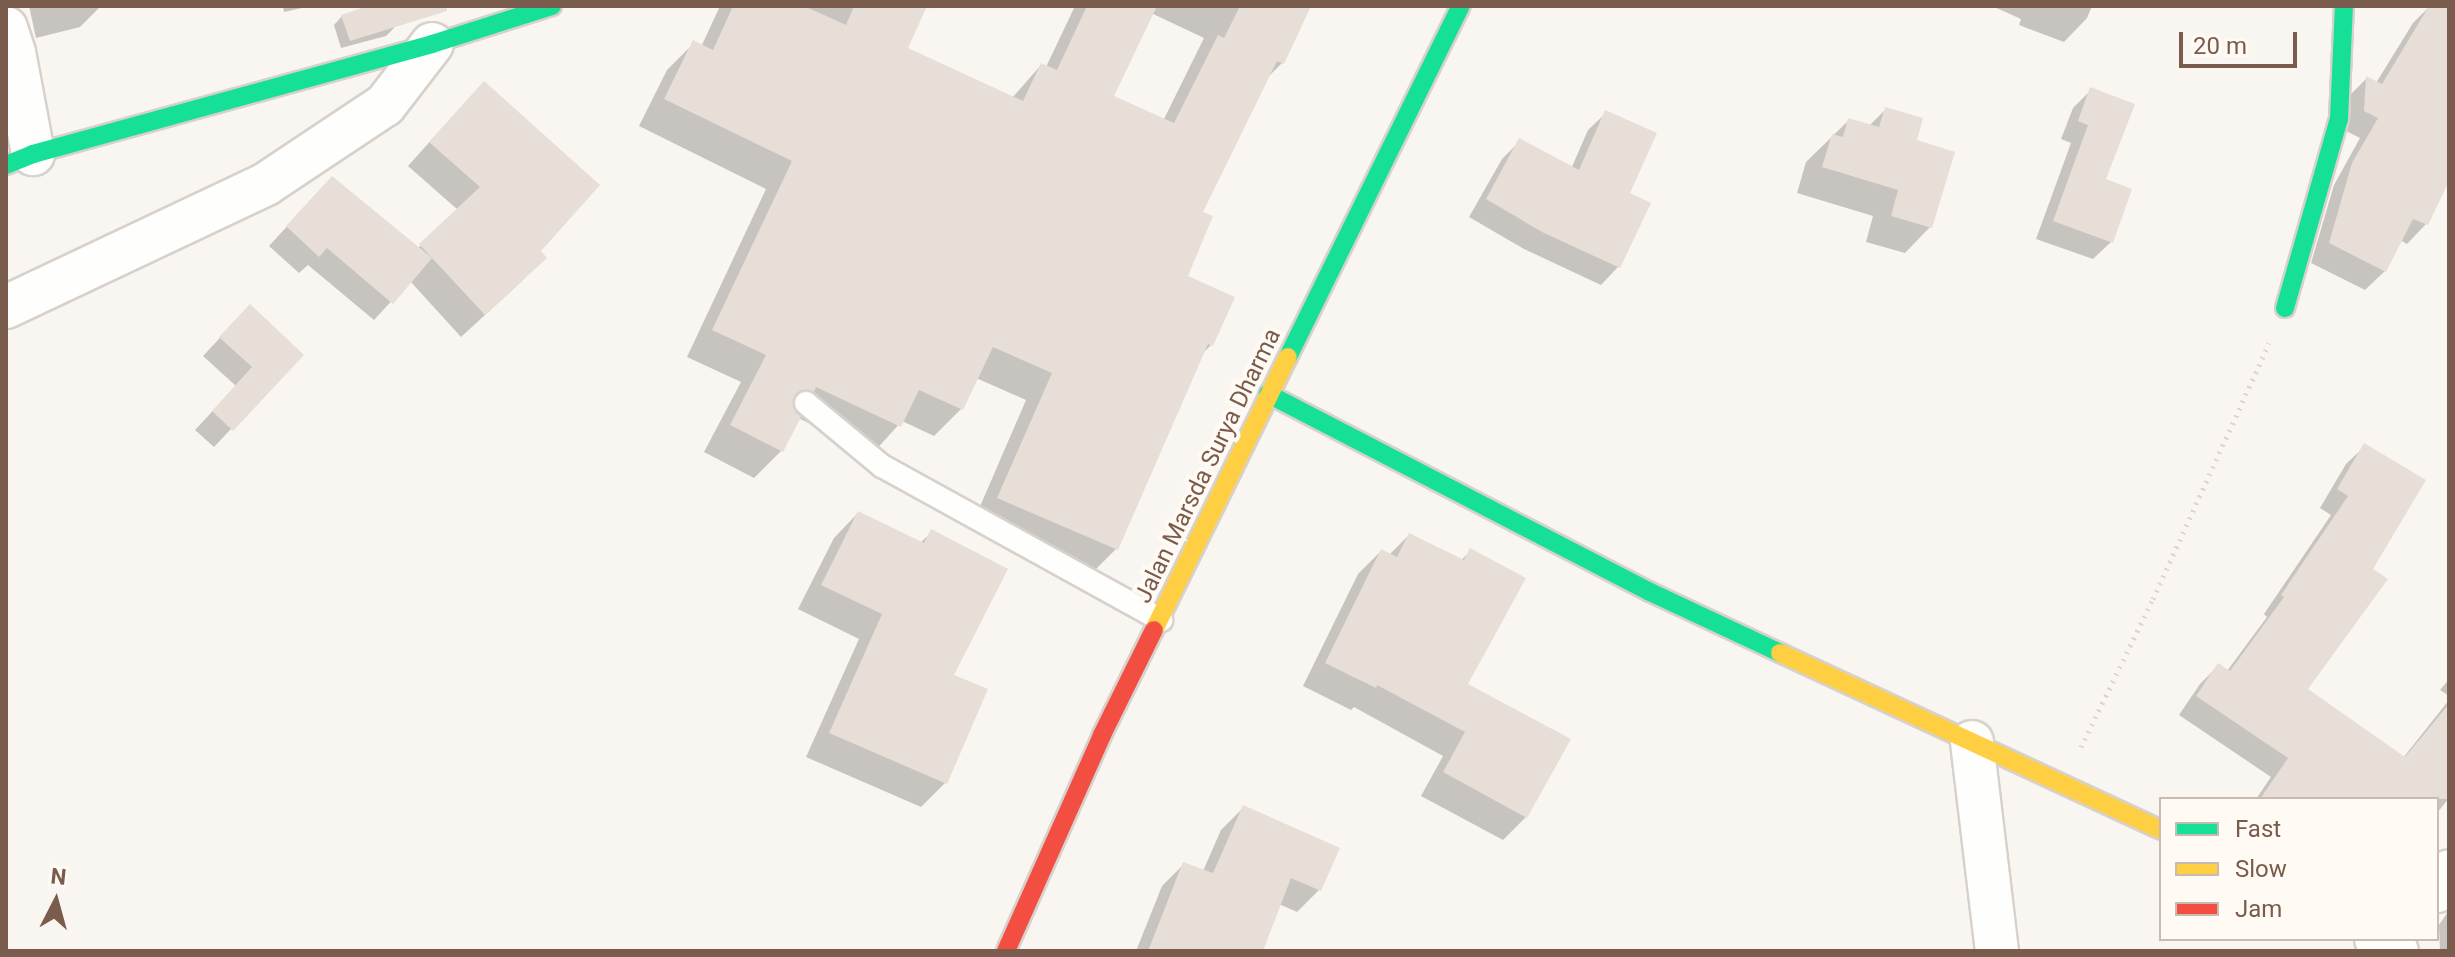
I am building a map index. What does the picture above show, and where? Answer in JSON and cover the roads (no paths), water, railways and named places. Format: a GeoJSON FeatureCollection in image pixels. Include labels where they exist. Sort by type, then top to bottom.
{"type":"FeatureCollection","features":[{"type":"Feature","properties":{"kind":"main road"},"geometry":{"type":"LineString","coordinates":[[20,160],[432,44],[552,6]]}},
{"type":"Feature","properties":{"kind":"main road","name":"Jalan Marsda Surya Dharma"},"geometry":{"type":"LineString","coordinates":[[1006,951],[1102,735],[1461,6]]}},
{"type":"Feature","properties":{"kind":"main road"},"geometry":{"type":"LineString","coordinates":[[2285,308],[2339,119],[2344,6]]}},
{"type":"Feature","properties":{"kind":"main road"},"geometry":{"type":"LineString","coordinates":[[1268,394],[1650,592],[2159,829]]}},
{"type":"Feature","properties":{"kind":"street"},"geometry":{"type":"LineString","coordinates":[[6,28],[14,52],[20,160]]}},
{"type":"Feature","properties":{"kind":"street"},"geometry":{"type":"LineString","coordinates":[[6,307],[266,184],[385,105],[432,44]]}},
{"type":"Feature","properties":{"kind":"street"},"geometry":{"type":"LineString","coordinates":[[1972,742],[1997,951]]}},
{"type":"Feature","properties":{"kind":"street"},"geometry":{"type":"LineString","coordinates":[[2380,941],[2398,951]]}},
{"type":"Feature","properties":{"kind":"lane"},"geometry":{"type":"LineString","coordinates":[[806,403],[882,466],[1161,620]]}}]}
